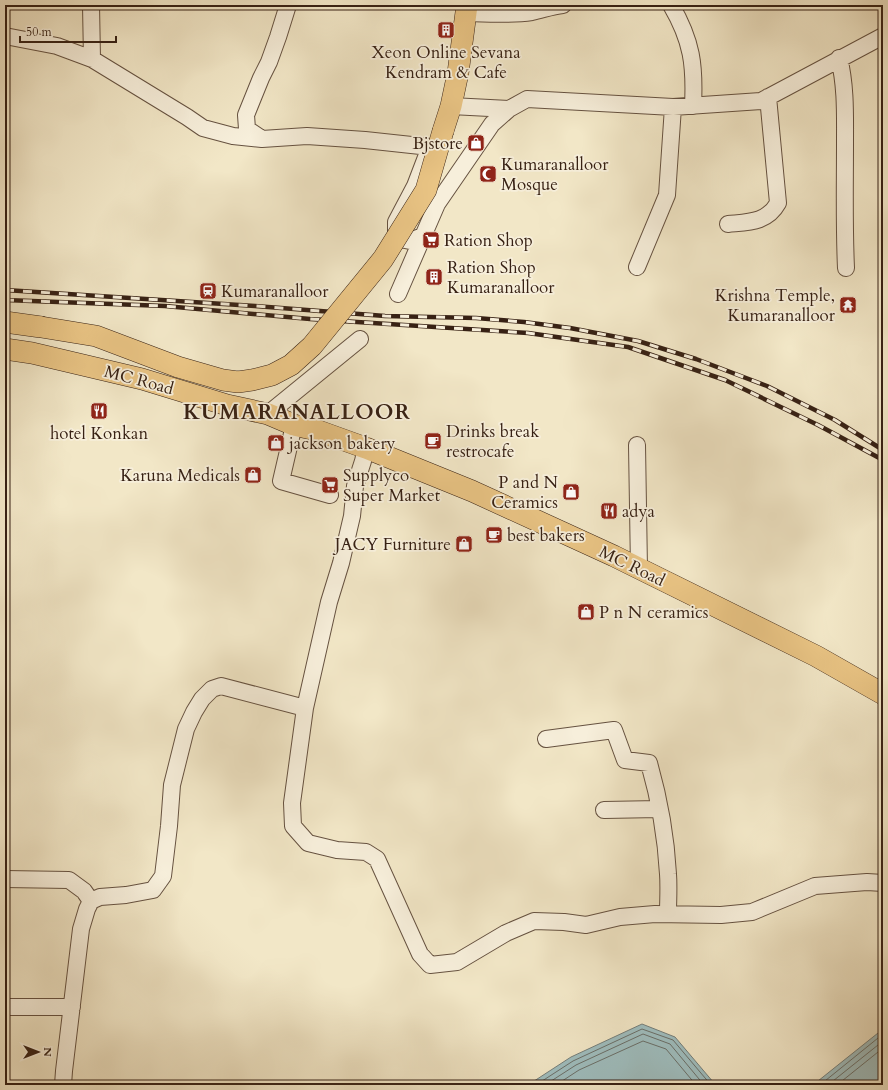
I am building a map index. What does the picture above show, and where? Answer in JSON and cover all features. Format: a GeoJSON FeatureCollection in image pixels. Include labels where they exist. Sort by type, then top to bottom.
{"type":"FeatureCollection","features":[{"type":"Feature","properties":{"kind":"main road"},"geometry":{"type":"LineString","coordinates":[[5,322],[96,336],[178,367],[223,380],[238,382],[252,380],[272,375],[291,365],[312,346],[384,259],[426,190],[451,106],[458,74],[466,9]]}},
{"type":"Feature","properties":{"kind":"main road","name":"MC Road"},"geometry":{"type":"LineString","coordinates":[[5,349],[32,353],[142,379],[226,405],[268,414],[294,425],[316,430],[366,448],[472,491],[639,569],[816,656],[883,694]]}},
{"type":"Feature","properties":{"kind":"street"},"geometry":{"type":"LineString","coordinates":[[91,5],[92,59]]}},
{"type":"Feature","properties":{"kind":"street"},"geometry":{"type":"LineString","coordinates":[[262,139],[247,129],[246,115],[278,37],[288,5]]}},
{"type":"Feature","properties":{"kind":"street"},"geometry":{"type":"LineString","coordinates":[[466,9],[502,15],[532,12],[563,5]]}},
{"type":"Feature","properties":{"kind":"street"},"geometry":{"type":"LineString","coordinates":[[671,5],[681,22],[692,55],[694,82],[693,106]]}},
{"type":"Feature","properties":{"kind":"street"},"geometry":{"type":"LineString","coordinates":[[5,36],[57,46],[92,59],[203,128],[233,136],[262,139],[307,136],[430,147]]}},
{"type":"Feature","properties":{"kind":"street"},"geometry":{"type":"LineString","coordinates":[[398,294],[437,204],[492,124],[509,109],[527,99],[674,107],[761,100],[883,36]]}},
{"type":"Feature","properties":{"kind":"street"},"geometry":{"type":"LineString","coordinates":[[839,58],[843,74],[845,122],[844,230],[846,268]]}},
{"type":"Feature","properties":{"kind":"street"},"geometry":{"type":"LineString","coordinates":[[728,224],[754,221],[767,217],[778,203],[768,96]]}},
{"type":"Feature","properties":{"kind":"street"},"geometry":{"type":"LineString","coordinates":[[451,106],[509,109]]}},
{"type":"Feature","properties":{"kind":"street"},"geometry":{"type":"LineString","coordinates":[[637,268],[667,195],[674,107]]}},
{"type":"Feature","properties":{"kind":"street"},"geometry":{"type":"LineString","coordinates":[[423,236],[410,241],[400,238],[396,232],[396,222],[415,186],[430,147],[443,131]]}},
{"type":"Feature","properties":{"kind":"street"},"geometry":{"type":"LineString","coordinates":[[268,414],[360,339]]}},
{"type":"Feature","properties":{"kind":"street"},"geometry":{"type":"LineString","coordinates":[[294,425],[281,481],[330,494]]}},
{"type":"Feature","properties":{"kind":"street"},"geometry":{"type":"LineString","coordinates":[[637,445],[639,569]]}},
{"type":"Feature","properties":{"kind":"street"},"geometry":{"type":"LineString","coordinates":[[366,448],[355,486],[352,516],[341,563],[329,602],[305,708],[292,804],[293,826],[308,843],[337,850],[366,852],[377,859],[420,954],[430,965],[457,962],[506,933],[534,921],[564,922],[586,925],[620,917],[668,914],[721,915],[752,912],[815,886],[867,882],[883,883]]}},
{"type":"Feature","properties":{"kind":"street"},"geometry":{"type":"LineString","coordinates":[[64,1085],[64,1071],[81,929],[87,909],[90,901],[100,897],[126,895],[153,890],[163,876],[172,785],[186,729],[194,712],[212,689],[221,686],[305,708]]}},
{"type":"Feature","properties":{"kind":"street"},"geometry":{"type":"LineString","coordinates":[[546,739],[614,730],[625,760],[648,763],[654,781],[668,874],[668,914]]}},
{"type":"Feature","properties":{"kind":"street"},"geometry":{"type":"LineString","coordinates":[[604,810],[659,809]]}},
{"type":"Feature","properties":{"kind":"street"},"geometry":{"type":"LineString","coordinates":[[5,879],[69,880],[84,891],[90,901]]}},
{"type":"Feature","properties":{"kind":"street"},"geometry":{"type":"LineString","coordinates":[[5,1007],[72,1008]]}},
{"type":"Feature","properties":{"kind":"water"},"geometry":{"type":"Polygon","coordinates":[[[642,1024],[675,1037],[717,1085],[528,1085],[571,1057],[642,1024]]]}},
{"type":"Feature","properties":{"kind":"water"},"geometry":{"type":"Polygon","coordinates":[[[883,1029],[883,1085],[813,1085],[883,1029]]]}},
{"type":"Feature","properties":{"kind":"railway"},"geometry":{"type":"LineString","coordinates":[[5,290],[385,316],[476,318],[570,328],[638,341],[696,359],[767,386],[835,420],[883,450]]}},
{"type":"Feature","properties":{"kind":"railway"},"geometry":{"type":"LineString","coordinates":[[5,300],[165,306],[310,319],[528,333],[628,347],[725,380],[818,425],[883,460]]}},
{"type":"Feature","properties":{"kind":"place","name":"Xeon Online Sevana Kendram & Cafe"},"geometry":{"type":"Point","coordinates":[446,30]}},
{"type":"Feature","properties":{"kind":"place","name":"Bjstore"},"geometry":{"type":"Point","coordinates":[476,143]}},
{"type":"Feature","properties":{"kind":"place","name":"Kumaranalloor Mosque"},"geometry":{"type":"Point","coordinates":[488,174]}},
{"type":"Feature","properties":{"kind":"place","name":"Ration Shop"},"geometry":{"type":"Point","coordinates":[431,240]}},
{"type":"Feature","properties":{"kind":"place","name":"Ration Shop Kumaranalloor"},"geometry":{"type":"Point","coordinates":[434,277]}},
{"type":"Feature","properties":{"kind":"place","name":"Kumaranalloor"},"geometry":{"type":"Point","coordinates":[208,291]}},
{"type":"Feature","properties":{"kind":"place","name":"Krishna Temple, Kumaranalloor"},"geometry":{"type":"Point","coordinates":[848,305]}},
{"type":"Feature","properties":{"kind":"place","name":"hotel Konkan"},"geometry":{"type":"Point","coordinates":[99,411]}},
{"type":"Feature","properties":{"kind":"place","name":"Drinks break restrocafe"},"geometry":{"type":"Point","coordinates":[433,441]}},
{"type":"Feature","properties":{"kind":"place","name":"jackson bakery"},"geometry":{"type":"Point","coordinates":[276,443]}},
{"type":"Feature","properties":{"kind":"place","name":"Karuna Medicals"},"geometry":{"type":"Point","coordinates":[253,475]}},
{"type":"Feature","properties":{"kind":"place","name":"Supplyco Super Market"},"geometry":{"type":"Point","coordinates":[330,485]}},
{"type":"Feature","properties":{"kind":"place","name":"P and N Ceramics"},"geometry":{"type":"Point","coordinates":[571,492]}},
{"type":"Feature","properties":{"kind":"place","name":"adya"},"geometry":{"type":"Point","coordinates":[609,511]}},
{"type":"Feature","properties":{"kind":"place","name":"best bakers"},"geometry":{"type":"Point","coordinates":[494,535]}},
{"type":"Feature","properties":{"kind":"place","name":"JACY Furniture"},"geometry":{"type":"Point","coordinates":[464,544]}},
{"type":"Feature","properties":{"kind":"place","name":"P n N ceramics"},"geometry":{"type":"Point","coordinates":[586,612]}},
{"type":"Feature","properties":{"kind":"district","name":"KUMARANALLOOR"},"geometry":{"type":"Point","coordinates":[297,412]}}]}
